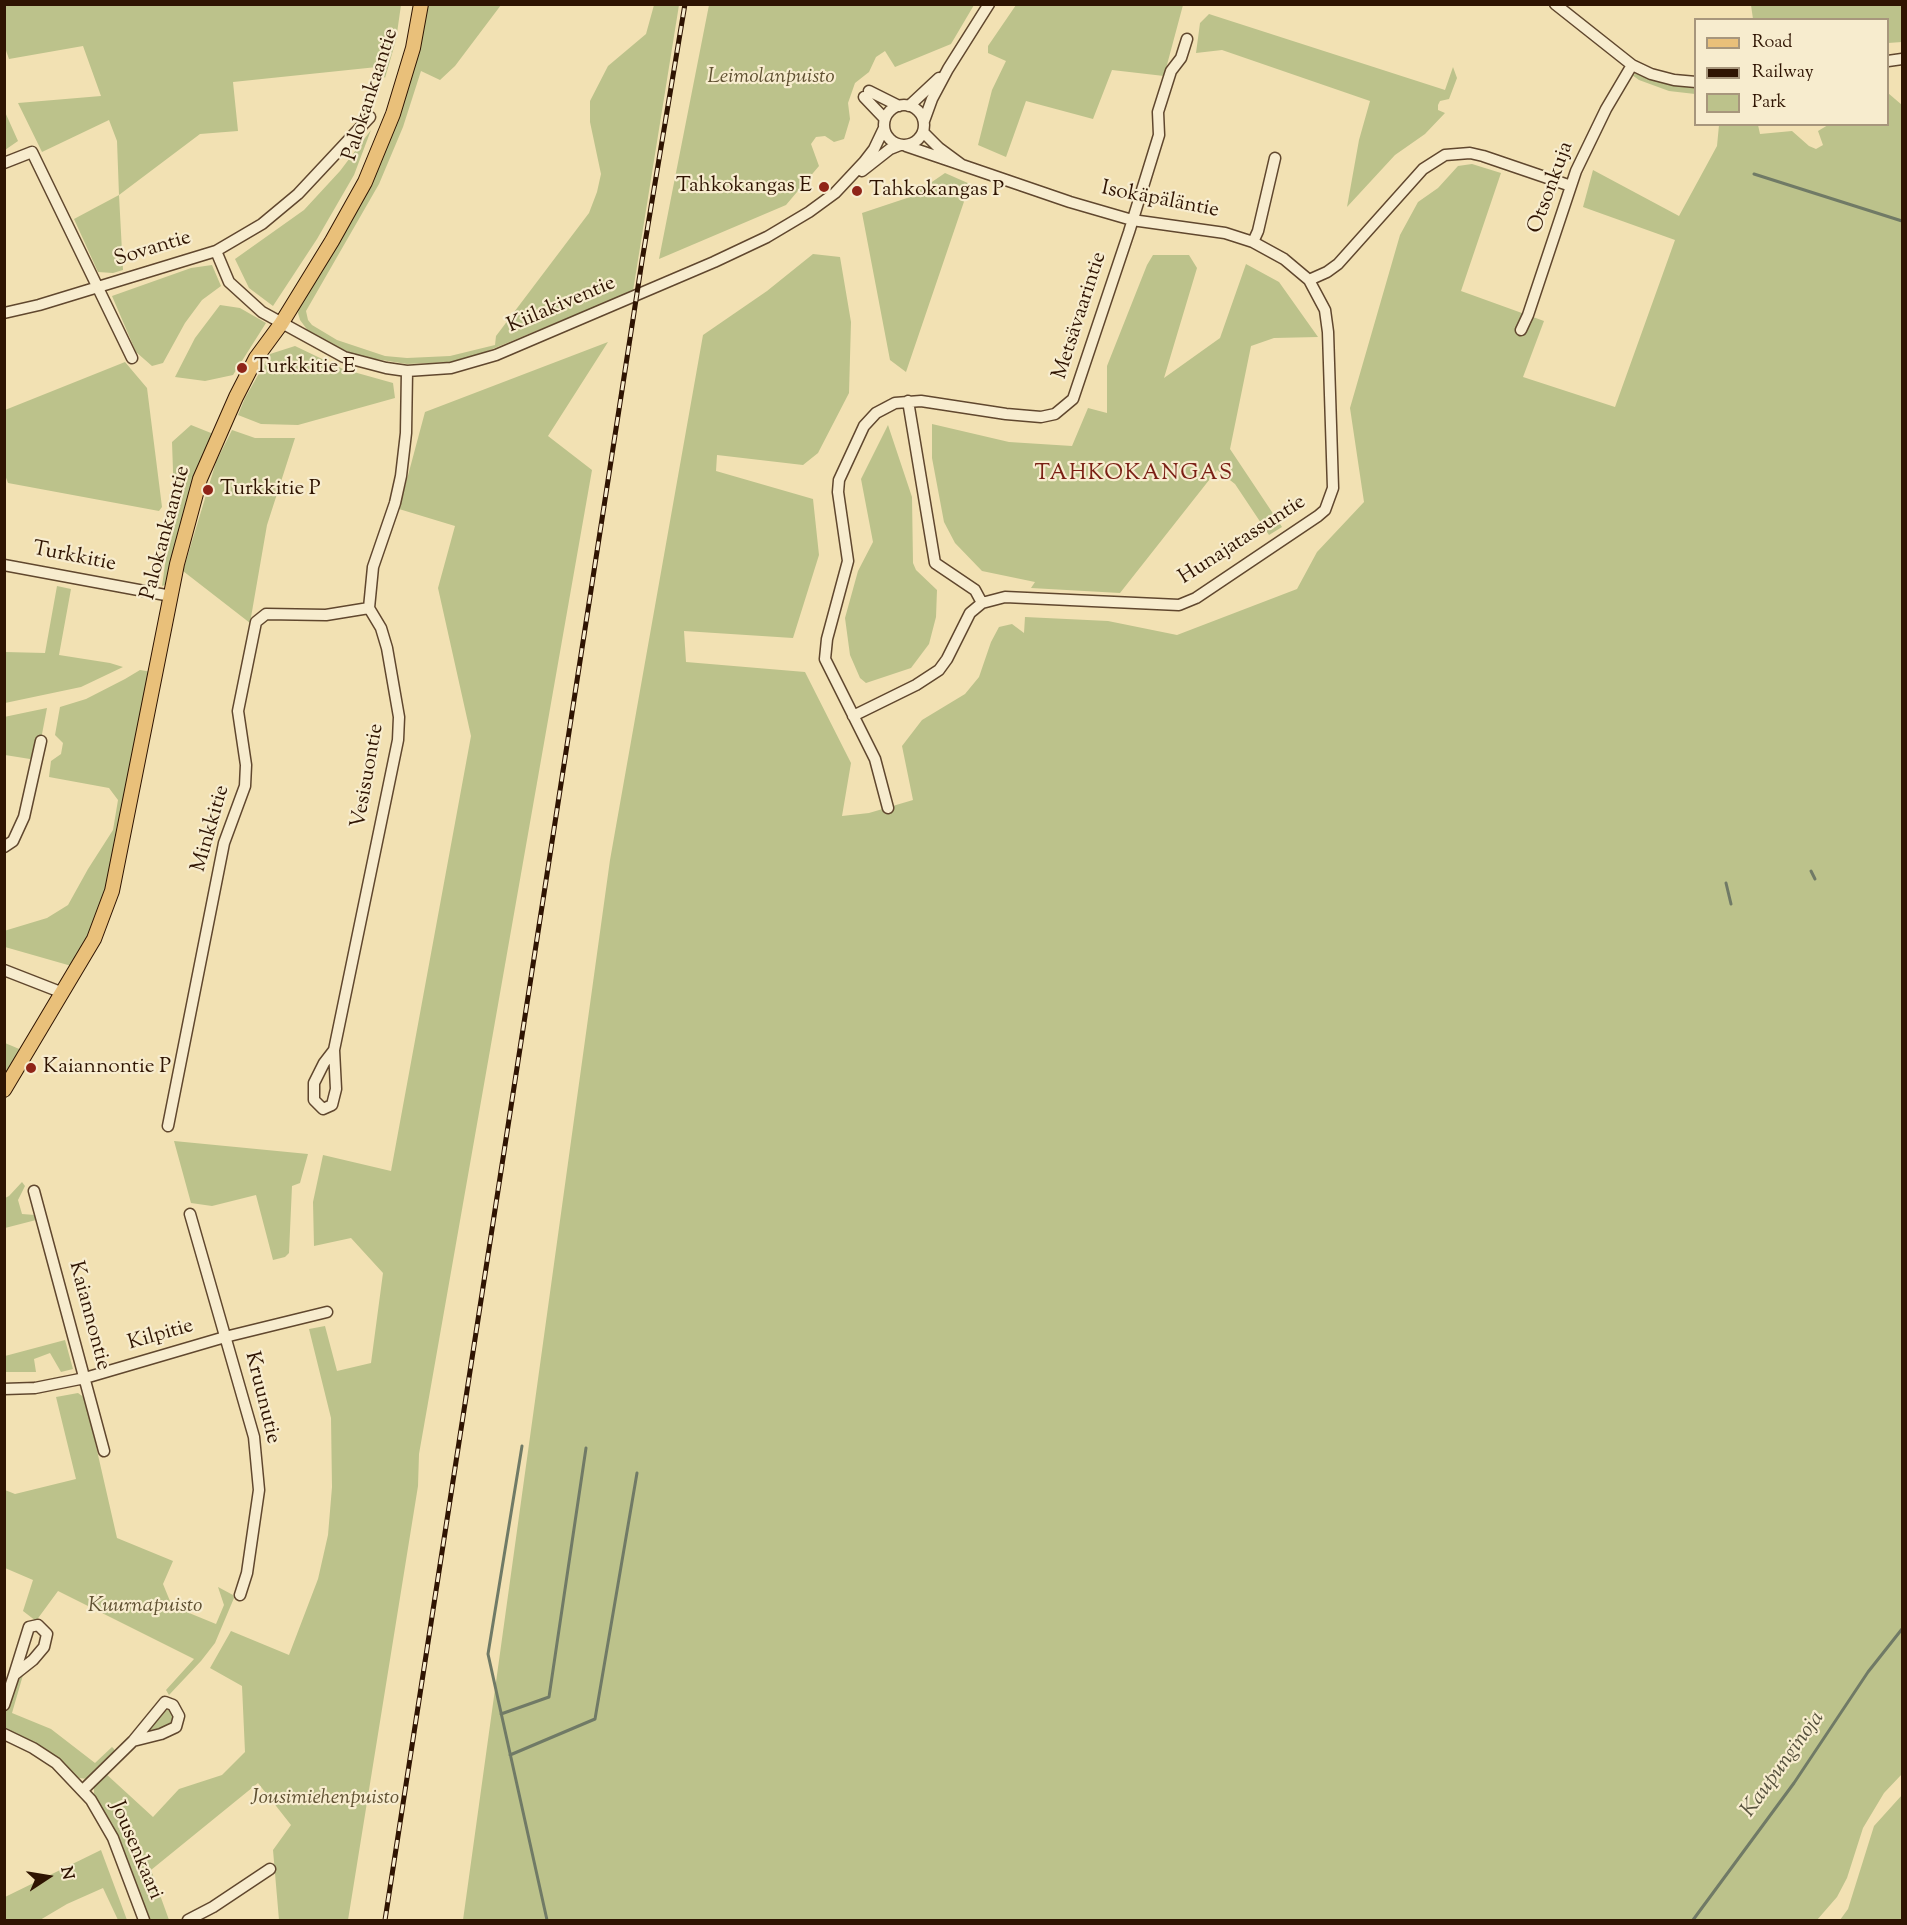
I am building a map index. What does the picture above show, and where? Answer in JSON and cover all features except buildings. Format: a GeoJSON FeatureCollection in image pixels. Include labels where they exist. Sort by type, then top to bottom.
{"type":"FeatureCollection","features":[{"type":"Feature","properties":{"kind":"main road","name":"Palokankaantie"},"geometry":{"type":"LineString","coordinates":[[4,1090],[94,939],[112,891],[177,564],[200,479],[256,358],[281,324],[365,182],[393,114],[413,48],[421,4]]}},
{"type":"Feature","properties":{"kind":"street"},"geometry":{"type":"LineString","coordinates":[[923,127],[918,111],[867,94],[884,123],[890,140],[903,146],[916,141],[923,127],[932,99],[989,4]]}},
{"type":"Feature","properties":{"kind":"street"},"geometry":{"type":"LineString","coordinates":[[1555,4],[1632,65],[1663,77],[1694,81]]}},
{"type":"Feature","properties":{"kind":"street","name":"Metsävaarintie"},"geometry":{"type":"LineString","coordinates":[[888,808],[875,759],[828,667],[824,650],[848,561],[838,486],[864,426],[884,407],[908,401],[1041,417],[1055,414],[1063,409],[1076,394],[1159,135],[1158,112],[1171,71],[1181,58],[1187,39]]}},
{"type":"Feature","properties":{"kind":"street","name":"Otsonkuja"},"geometry":{"type":"LineString","coordinates":[[1521,330],[1570,186],[1585,150],[1632,65]]}},
{"type":"Feature","properties":{"kind":"street"},"geometry":{"type":"LineString","coordinates":[[884,123],[890,111],[904,106],[948,69]]}},
{"type":"Feature","properties":{"kind":"street"},"geometry":{"type":"LineString","coordinates":[[216,251],[262,224],[298,194],[370,117]]}},
{"type":"Feature","properties":{"kind":"street","name":"Kiilakiventie"},"geometry":{"type":"LineString","coordinates":[[843,186],[874,149],[884,123]]}},
{"type":"Feature","properties":{"kind":"street","name":"Isokäpäläntie"},"geometry":{"type":"LineString","coordinates":[[923,127],[939,148],[962,165]]}},
{"type":"Feature","properties":{"kind":"street","name":"Kiilakiventie"},"geometry":{"type":"LineString","coordinates":[[281,324],[344,357],[386,368],[407,371],[451,368],[496,355],[767,237],[809,212],[890,149],[903,146]]}},
{"type":"Feature","properties":{"kind":"street","name":"Isokäpäläntie"},"geometry":{"type":"LineString","coordinates":[[903,146],[1070,202],[1132,220],[1225,233],[1252,242],[1284,259],[1309,280]]}},
{"type":"Feature","properties":{"kind":"street"},"geometry":{"type":"LineString","coordinates":[[4,163],[32,152],[132,358]]}},
{"type":"Feature","properties":{"kind":"street"},"geometry":{"type":"LineString","coordinates":[[1309,280],[1338,264],[1423,169],[1445,155],[1470,153],[1483,156],[1570,186]]}},
{"type":"Feature","properties":{"kind":"street"},"geometry":{"type":"LineString","coordinates":[[1252,242],[1258,231],[1275,158]]}},
{"type":"Feature","properties":{"kind":"street","name":"Sovantie"},"geometry":{"type":"LineString","coordinates":[[4,314],[216,251],[229,282],[262,312],[281,324]]}},
{"type":"Feature","properties":{"kind":"street","name":"Hunajatassuntie"},"geometry":{"type":"LineString","coordinates":[[982,603],[1005,597],[1179,605],[1196,598],[1325,510],[1333,488],[1328,332],[1325,310],[1309,280]]}},
{"type":"Feature","properties":{"kind":"street"},"geometry":{"type":"LineString","coordinates":[[369,608],[373,567],[395,503],[401,476],[407,371]]}},
{"type":"Feature","properties":{"kind":"street"},"geometry":{"type":"LineString","coordinates":[[853,716],[915,685],[939,670],[970,613],[982,603],[975,590],[936,563],[908,401]]}},
{"type":"Feature","properties":{"kind":"street","name":"Turkkitie"},"geometry":{"type":"LineString","coordinates":[[4,565],[171,596]]}},
{"type":"Feature","properties":{"kind":"street","name":"Vesisuontie"},"geometry":{"type":"LineString","coordinates":[[334,1050],[324,1063],[314,1083],[314,1100],[323,1109],[332,1105],[336,1089],[334,1050],[398,740],[399,717],[387,648],[381,628],[369,608]]}},
{"type":"Feature","properties":{"kind":"street","name":"Minkkitie"},"geometry":{"type":"LineString","coordinates":[[168,1126],[225,843],[245,786],[246,765],[237,711],[256,622],[266,614],[326,615],[369,608]]}},
{"type":"Feature","properties":{"kind":"street"},"geometry":{"type":"LineString","coordinates":[[4,847],[13,842],[24,817],[41,741]]}},
{"type":"Feature","properties":{"kind":"street"},"geometry":{"type":"LineString","coordinates":[[4,970],[63,993]]}},
{"type":"Feature","properties":{"kind":"street","name":"Kaiannontie"},"geometry":{"type":"LineString","coordinates":[[34,1191],[104,1451]]}},
{"type":"Feature","properties":{"kind":"street","name":"Kruunutie"},"geometry":{"type":"LineString","coordinates":[[190,1214],[254,1437],[259,1491],[247,1573],[240,1595]]}},
{"type":"Feature","properties":{"kind":"street","name":"Kilpitie"},"geometry":{"type":"LineString","coordinates":[[4,1389],[35,1388],[85,1378],[225,1337],[327,1312]]}},
{"type":"Feature","properties":{"kind":"street"},"geometry":{"type":"LineString","coordinates":[[4,1705],[14,1675]]}},
{"type":"Feature","properties":{"kind":"street","name":"Jousenkaari"},"geometry":{"type":"LineString","coordinates":[[4,1734],[45,1756],[83,1790],[109,1829],[144,1920]]}},
{"type":"Feature","properties":{"kind":"street"},"geometry":{"type":"LineString","coordinates":[[83,1790],[133,1741]]}},
{"type":"Feature","properties":{"kind":"street"},"geometry":{"type":"LineString","coordinates":[[188,1920],[213,1907],[270,1869]]}},
{"type":"Feature","properties":{"kind":"green space","name":"Leimolanpuisto"},"geometry":{"type":"Polygon","coordinates":[[[709,4],[974,5],[951,44],[895,67],[885,51],[876,57],[869,72],[855,83],[848,103],[850,119],[844,139],[834,142],[825,136],[816,137],[811,144],[819,166],[786,205],[659,259],[709,4]]]}},
{"type":"Feature","properties":{"kind":"green space"},"geometry":{"type":"Polygon","coordinates":[[[5,5],[401,5],[396,40],[385,78],[377,67],[233,82],[238,131],[200,134],[119,195],[117,141],[109,120],[42,152],[18,103],[101,96],[83,46],[9,59],[4,45],[5,5]]]}},
{"type":"Feature","properties":{"kind":"green space"},"geometry":{"type":"Polygon","coordinates":[[[427,5],[501,5],[455,66],[440,80],[421,71],[403,127],[379,184],[306,311],[312,325],[337,340],[385,356],[407,358],[450,356],[495,345],[496,336],[589,213],[601,174],[590,122],[590,101],[608,66],[646,34],[654,5],[679,5],[633,291],[473,357],[450,362],[407,364],[363,357],[335,347],[309,332],[298,313],[301,300],[369,186],[427,5]]]}},
{"type":"Feature","properties":{"kind":"green space"},"geometry":{"type":"Polygon","coordinates":[[[1016,5],[1183,5],[1164,76],[1112,70],[1093,119],[1026,101],[1006,157],[978,145],[992,90],[1006,61],[988,53],[988,46],[1016,5]]]}},
{"type":"Feature","properties":{"kind":"green space"},"geometry":{"type":"Polygon","coordinates":[[[1751,5],[1902,5],[1902,42],[1889,43],[1889,18],[1753,18],[1751,5]]]}},
{"type":"Feature","properties":{"kind":"green space"},"geometry":{"type":"Polygon","coordinates":[[[1209,14],[1445,90],[1453,67],[1457,78],[1449,99],[1440,101],[1438,105],[1438,110],[1445,113],[1425,134],[1395,155],[1347,207],[1359,140],[1370,101],[1222,50],[1196,53],[1200,23],[1209,14]]]}},
{"type":"Feature","properties":{"kind":"green space"},"geometry":{"type":"Polygon","coordinates":[[[1639,73],[1694,87],[1694,94],[1669,91],[1639,80],[1632,75],[1639,73]]]}},
{"type":"Feature","properties":{"kind":"green space"},"geometry":{"type":"Polygon","coordinates":[[[1889,94],[1902,105],[1902,1774],[1884,1793],[1863,1828],[1847,1878],[1837,1897],[1817,1920],[463,1920],[610,860],[703,335],[767,291],[813,254],[840,257],[851,322],[849,393],[818,453],[803,465],[717,455],[716,471],[813,499],[819,555],[793,638],[684,631],[686,662],[805,672],[851,763],[842,816],[869,813],[913,800],[902,746],[922,720],[965,694],[979,677],[991,642],[999,627],[1012,624],[1024,633],[1025,617],[1108,621],[1177,635],[1297,589],[1317,552],[1364,502],[1350,408],[1400,235],[1418,202],[1438,188],[1458,166],[1472,164],[1501,173],[1461,291],[1544,321],[1523,377],[1615,407],[1675,240],[1583,207],[1593,170],[1679,216],[1717,146],[1719,126],[1758,126],[1760,134],[1792,131],[1816,149],[1823,145],[1818,131],[1826,126],[1889,126],[1889,94]]]}},
{"type":"Feature","properties":{"kind":"green space"},"geometry":{"type":"Polygon","coordinates":[[[5,112],[18,141],[4,150],[5,112]]]}},
{"type":"Feature","properties":{"kind":"green space"},"geometry":{"type":"Polygon","coordinates":[[[371,130],[354,175],[317,239],[273,306],[249,288],[235,259],[304,210],[340,171],[371,130]]]}},
{"type":"Feature","properties":{"kind":"green space"},"geometry":{"type":"Polygon","coordinates":[[[945,173],[970,184],[906,372],[890,360],[862,213],[910,197],[945,173]]]}},
{"type":"Feature","properties":{"kind":"green space"},"geometry":{"type":"Polygon","coordinates":[[[119,195],[123,270],[113,273],[98,272],[74,219],[119,195]]]}},
{"type":"Feature","properties":{"kind":"green space"},"geometry":{"type":"Polygon","coordinates":[[[1153,255],[1189,255],[1197,268],[1164,378],[1220,338],[1246,264],[1279,282],[1318,337],[1274,338],[1251,346],[1230,449],[1282,527],[1269,535],[1235,484],[1217,470],[1120,593],[1031,588],[1035,582],[982,571],[955,543],[944,522],[932,458],[932,424],[1009,442],[1072,446],[1088,408],[1107,413],[1107,366],[1153,255]]]}},
{"type":"Feature","properties":{"kind":"green space"},"geometry":{"type":"Polygon","coordinates":[[[212,265],[221,286],[202,300],[185,323],[163,363],[152,366],[136,352],[112,296],[191,268],[212,265]]]}},
{"type":"Feature","properties":{"kind":"green space"},"geometry":{"type":"Polygon","coordinates":[[[220,305],[240,308],[266,323],[233,375],[205,381],[175,377],[195,338],[220,305]]]}},
{"type":"Feature","properties":{"kind":"green space","name":"Jousimiehenpuisto"},"geometry":{"type":"Polygon","coordinates":[[[608,342],[548,436],[592,470],[419,1454],[418,1486],[348,1920],[279,1920],[273,1850],[291,1825],[258,1783],[151,1870],[169,1920],[148,1920],[118,1836],[94,1795],[94,1787],[105,1773],[153,1817],[179,1789],[222,1775],[245,1752],[242,1686],[210,1668],[231,1631],[289,1655],[318,1579],[328,1535],[332,1487],[331,1418],[309,1329],[325,1326],[337,1371],[371,1363],[383,1273],[351,1238],[314,1246],[313,1202],[323,1155],[391,1171],[471,736],[438,588],[455,526],[399,509],[425,412],[608,342]]]}},
{"type":"Feature","properties":{"kind":"green space"},"geometry":{"type":"Polygon","coordinates":[[[295,346],[343,369],[393,383],[395,398],[298,425],[261,424],[238,415],[270,354],[295,346]]]}},
{"type":"Feature","properties":{"kind":"green space"},"geometry":{"type":"Polygon","coordinates":[[[125,362],[147,388],[162,507],[159,511],[8,483],[5,475],[5,410],[125,362]]]}},
{"type":"Feature","properties":{"kind":"green space"},"geometry":{"type":"Polygon","coordinates":[[[191,425],[216,435],[168,584],[162,586],[174,500],[172,442],[191,425]]]}},
{"type":"Feature","properties":{"kind":"green space"},"geometry":{"type":"Polygon","coordinates":[[[888,425],[912,497],[913,563],[916,570],[937,590],[936,617],[929,644],[911,668],[866,683],[860,678],[850,655],[845,618],[858,571],[873,542],[861,479],[888,425]]]}},
{"type":"Feature","properties":{"kind":"green space"},"geometry":{"type":"Polygon","coordinates":[[[232,430],[255,438],[295,438],[267,525],[250,623],[183,571],[216,462],[232,430]]]}},
{"type":"Feature","properties":{"kind":"green space"},"geometry":{"type":"Polygon","coordinates":[[[57,586],[71,589],[59,655],[123,667],[81,687],[5,703],[5,652],[45,653],[57,586]]]}},
{"type":"Feature","properties":{"kind":"green space"},"geometry":{"type":"Polygon","coordinates":[[[140,670],[152,672],[109,892],[75,967],[5,947],[4,931],[47,918],[68,905],[113,830],[118,800],[109,788],[49,777],[51,761],[61,754],[63,743],[55,735],[60,707],[86,699],[140,670]]]}},
{"type":"Feature","properties":{"kind":"green space"},"geometry":{"type":"Polygon","coordinates":[[[47,708],[38,755],[30,759],[5,755],[4,717],[47,708]]]}},
{"type":"Feature","properties":{"kind":"green space"},"geometry":{"type":"Polygon","coordinates":[[[5,1043],[24,1051],[5,1085],[5,1043]]]}},
{"type":"Feature","properties":{"kind":"green space"},"geometry":{"type":"Polygon","coordinates":[[[174,1141],[308,1154],[300,1183],[292,1186],[289,1253],[285,1257],[273,1260],[256,1195],[212,1206],[191,1203],[174,1141]]]}},
{"type":"Feature","properties":{"kind":"green space"},"geometry":{"type":"Polygon","coordinates":[[[22,1182],[25,1186],[18,1200],[22,1214],[35,1215],[36,1220],[5,1228],[5,1198],[22,1182]]]}},
{"type":"Feature","properties":{"kind":"green space"},"geometry":{"type":"Polygon","coordinates":[[[65,1340],[73,1369],[61,1372],[50,1353],[34,1359],[36,1372],[5,1372],[5,1356],[65,1340]]]}},
{"type":"Feature","properties":{"kind":"green space","name":"Kuurnapuisto"},"geometry":{"type":"Polygon","coordinates":[[[78,1393],[85,1398],[117,1538],[173,1561],[163,1584],[172,1606],[216,1624],[224,1605],[218,1587],[233,1595],[234,1598],[215,1643],[169,1695],[166,1690],[194,1659],[58,1591],[36,1621],[23,1611],[33,1580],[5,1568],[5,1490],[15,1494],[76,1479],[56,1397],[78,1393]]]}},
{"type":"Feature","properties":{"kind":"green space"},"geometry":{"type":"Polygon","coordinates":[[[23,1675],[12,1713],[51,1729],[95,1763],[112,1747],[114,1749],[115,1752],[93,1776],[87,1779],[79,1778],[58,1760],[6,1728],[4,1716],[14,1684],[23,1675]]]}},
{"type":"Feature","properties":{"kind":"green space"},"geometry":{"type":"Polygon","coordinates":[[[171,1709],[177,1716],[175,1724],[142,1736],[164,1711],[171,1709]]]}},
{"type":"Feature","properties":{"kind":"green space"},"geometry":{"type":"Polygon","coordinates":[[[1902,1795],[1902,1920],[1840,1920],[1848,1909],[1874,1826],[1902,1795]]]}},
{"type":"Feature","properties":{"kind":"green space"},"geometry":{"type":"Polygon","coordinates":[[[101,1850],[127,1920],[118,1920],[103,1888],[67,1904],[40,1920],[5,1920],[5,1897],[101,1850]]]}},
{"type":"Feature","properties":{"kind":"waterway"},"geometry":{"type":"LineString","coordinates":[[1754,174],[1902,221]]}},
{"type":"Feature","properties":{"kind":"waterway"},"geometry":{"type":"LineString","coordinates":[[1811,871],[1815,879]]}},
{"type":"Feature","properties":{"kind":"waterway"},"geometry":{"type":"LineString","coordinates":[[1726,883],[1731,904]]}},
{"type":"Feature","properties":{"kind":"waterway"},"geometry":{"type":"LineString","coordinates":[[522,1446],[488,1654],[547,1920]]}},
{"type":"Feature","properties":{"kind":"waterway"},"geometry":{"type":"LineString","coordinates":[[501,1714],[549,1697],[586,1448]]}},
{"type":"Feature","properties":{"kind":"waterway"},"geometry":{"type":"LineString","coordinates":[[510,1755],[595,1719],[637,1473]]}},
{"type":"Feature","properties":{"kind":"waterway","name":"Kaupunginoja"},"geometry":{"type":"LineString","coordinates":[[1693,1920],[1794,1783],[1868,1672],[1902,1629]]}},
{"type":"Feature","properties":{"kind":"railway"},"geometry":{"type":"LineString","coordinates":[[385,1920],[642,261],[685,4]]}},
{"type":"Feature","properties":{"kind":"place","name":"Tahkokangas E"},"geometry":{"type":"Point","coordinates":[824,187]}},
{"type":"Feature","properties":{"kind":"place","name":"Tahkokangas P"},"geometry":{"type":"Point","coordinates":[857,191]}},
{"type":"Feature","properties":{"kind":"place","name":"Turkkitie E"},"geometry":{"type":"Point","coordinates":[242,368]}},
{"type":"Feature","properties":{"kind":"place","name":"Turkkitie P"},"geometry":{"type":"Point","coordinates":[208,490]}},
{"type":"Feature","properties":{"kind":"place","name":"Kaiannontie P"},"geometry":{"type":"Point","coordinates":[31,1068]}},
{"type":"Feature","properties":{"kind":"district","name":"TAHKOKANGAS"},"geometry":{"type":"Point","coordinates":[1134,475]}}]}
